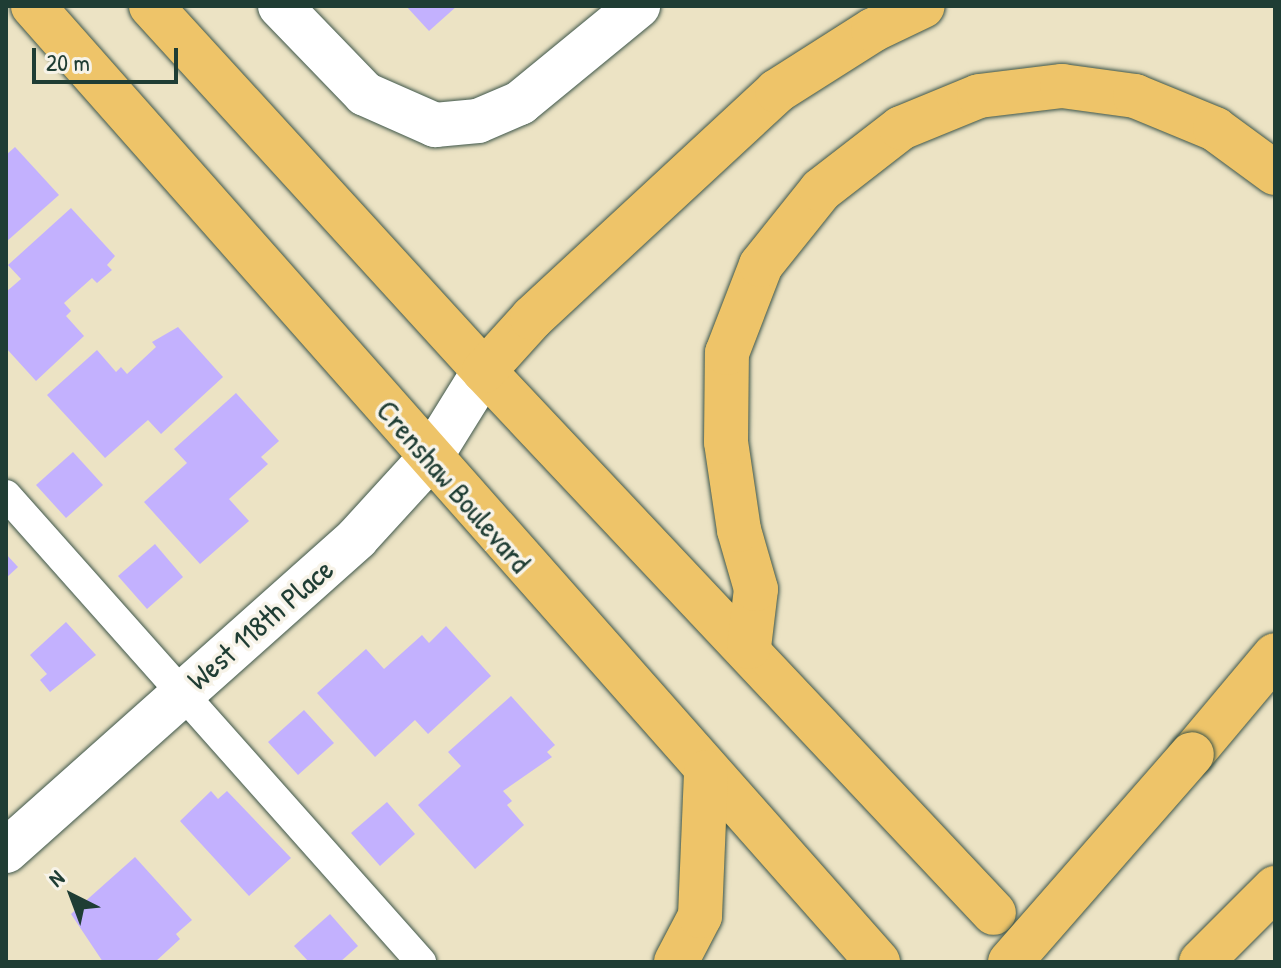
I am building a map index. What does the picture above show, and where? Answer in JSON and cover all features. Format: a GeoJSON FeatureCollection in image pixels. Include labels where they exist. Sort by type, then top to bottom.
{"type":"FeatureCollection","features":[{"type":"Feature","properties":{"kind":"main road","name":"Crenshaw Boulevard"},"geometry":{"type":"LineString","coordinates":[[33,6],[706,772],[878,962]]}},
{"type":"Feature","properties":{"kind":"main road"},"geometry":{"type":"LineString","coordinates":[[151,6],[484,371],[749,647],[994,913]]}},
{"type":"Feature","properties":{"kind":"main road"},"geometry":{"type":"LineString","coordinates":[[484,371],[532,318],[777,91],[873,30],[923,6]]}},
{"type":"Feature","properties":{"kind":"main road"},"geometry":{"type":"LineString","coordinates":[[749,647],[756,589],[739,530],[726,442],[727,353],[761,265],[821,190],[901,128],[979,96],[1062,86],[1135,96],[1215,129],[1275,173]]}},
{"type":"Feature","properties":{"kind":"main road"},"geometry":{"type":"LineString","coordinates":[[1010,962],[1275,655]]}},
{"type":"Feature","properties":{"kind":"main road"},"geometry":{"type":"LineString","coordinates":[[676,962],[700,916],[706,772]]}},
{"type":"Feature","properties":{"kind":"main road"},"geometry":{"type":"LineString","coordinates":[[1201,962],[1275,888]]}},
{"type":"Feature","properties":{"kind":"street"},"geometry":{"type":"LineString","coordinates":[[280,6],[365,94],[435,125],[478,121],[520,103],[638,6]]}},
{"type":"Feature","properties":{"kind":"street","name":"West 118th Place"},"geometry":{"type":"LineString","coordinates":[[6,851],[357,538],[430,458],[484,371]]}},
{"type":"Feature","properties":{"kind":"lane"},"geometry":{"type":"LineString","coordinates":[[6,495],[421,962]]}},
{"type":"Feature","properties":{"kind":"building"},"geometry":{"type":"Polygon","coordinates":[[[406,6],[457,6],[429,31],[406,6]]]}},
{"type":"Feature","properties":{"kind":"building"},"geometry":{"type":"Polygon","coordinates":[[[15,147],[59,195],[6,242],[6,155],[15,147]]]}},
{"type":"Feature","properties":{"kind":"building"},"geometry":{"type":"Polygon","coordinates":[[[71,208],[115,256],[107,265],[112,270],[97,283],[92,278],[64,303],[71,311],[66,316],[84,336],[36,381],[6,348],[6,292],[21,279],[8,265],[71,208]]]}},
{"type":"Feature","properties":{"kind":"building"},"geometry":{"type":"Polygon","coordinates":[[[178,327],[223,377],[161,434],[148,420],[105,458],[47,395],[97,350],[116,372],[121,367],[127,374],[156,347],[152,342],[178,327]]]}},
{"type":"Feature","properties":{"kind":"building"},"geometry":{"type":"Polygon","coordinates":[[[236,393],[279,441],[261,457],[268,464],[229,499],[249,521],[200,564],[144,502],[187,463],[174,449],[236,393]]]}},
{"type":"Feature","properties":{"kind":"building"},"geometry":{"type":"Polygon","coordinates":[[[73,452],[103,485],[66,518],[36,485],[73,452]]]}},
{"type":"Feature","properties":{"kind":"building"},"geometry":{"type":"Polygon","coordinates":[[[155,544],[183,577],[147,609],[118,576],[155,544]]]}},
{"type":"Feature","properties":{"kind":"building"},"geometry":{"type":"Polygon","coordinates":[[[6,554],[18,567],[6,578],[6,554]]]}},
{"type":"Feature","properties":{"kind":"building"},"geometry":{"type":"Polygon","coordinates":[[[66,622],[96,655],[50,692],[40,680],[47,674],[30,655],[66,622]]]}},
{"type":"Feature","properties":{"kind":"building"},"geometry":{"type":"Polygon","coordinates":[[[446,626],[491,676],[428,734],[415,720],[375,757],[317,693],[366,649],[384,669],[422,635],[429,643],[446,626]]]}},
{"type":"Feature","properties":{"kind":"building"},"geometry":{"type":"Polygon","coordinates":[[[511,696],[555,745],[547,752],[552,757],[503,791],[512,801],[507,805],[524,825],[475,869],[418,805],[461,766],[448,752],[511,696]]]}},
{"type":"Feature","properties":{"kind":"building"},"geometry":{"type":"Polygon","coordinates":[[[304,710],[334,743],[298,775],[268,742],[304,710]]]}},
{"type":"Feature","properties":{"kind":"building"},"geometry":{"type":"Polygon","coordinates":[[[211,791],[218,799],[227,791],[291,858],[249,896],[180,821],[211,791]]]}},
{"type":"Feature","properties":{"kind":"building"},"geometry":{"type":"Polygon","coordinates":[[[387,802],[415,834],[380,866],[351,833],[387,802]]]}},
{"type":"Feature","properties":{"kind":"building"},"geometry":{"type":"Polygon","coordinates":[[[135,857],[192,920],[176,934],[180,939],[155,962],[103,962],[71,914],[135,857]]]}},
{"type":"Feature","properties":{"kind":"building"},"geometry":{"type":"Polygon","coordinates":[[[330,914],[358,946],[340,962],[309,962],[294,946],[330,914]]]}}]}
